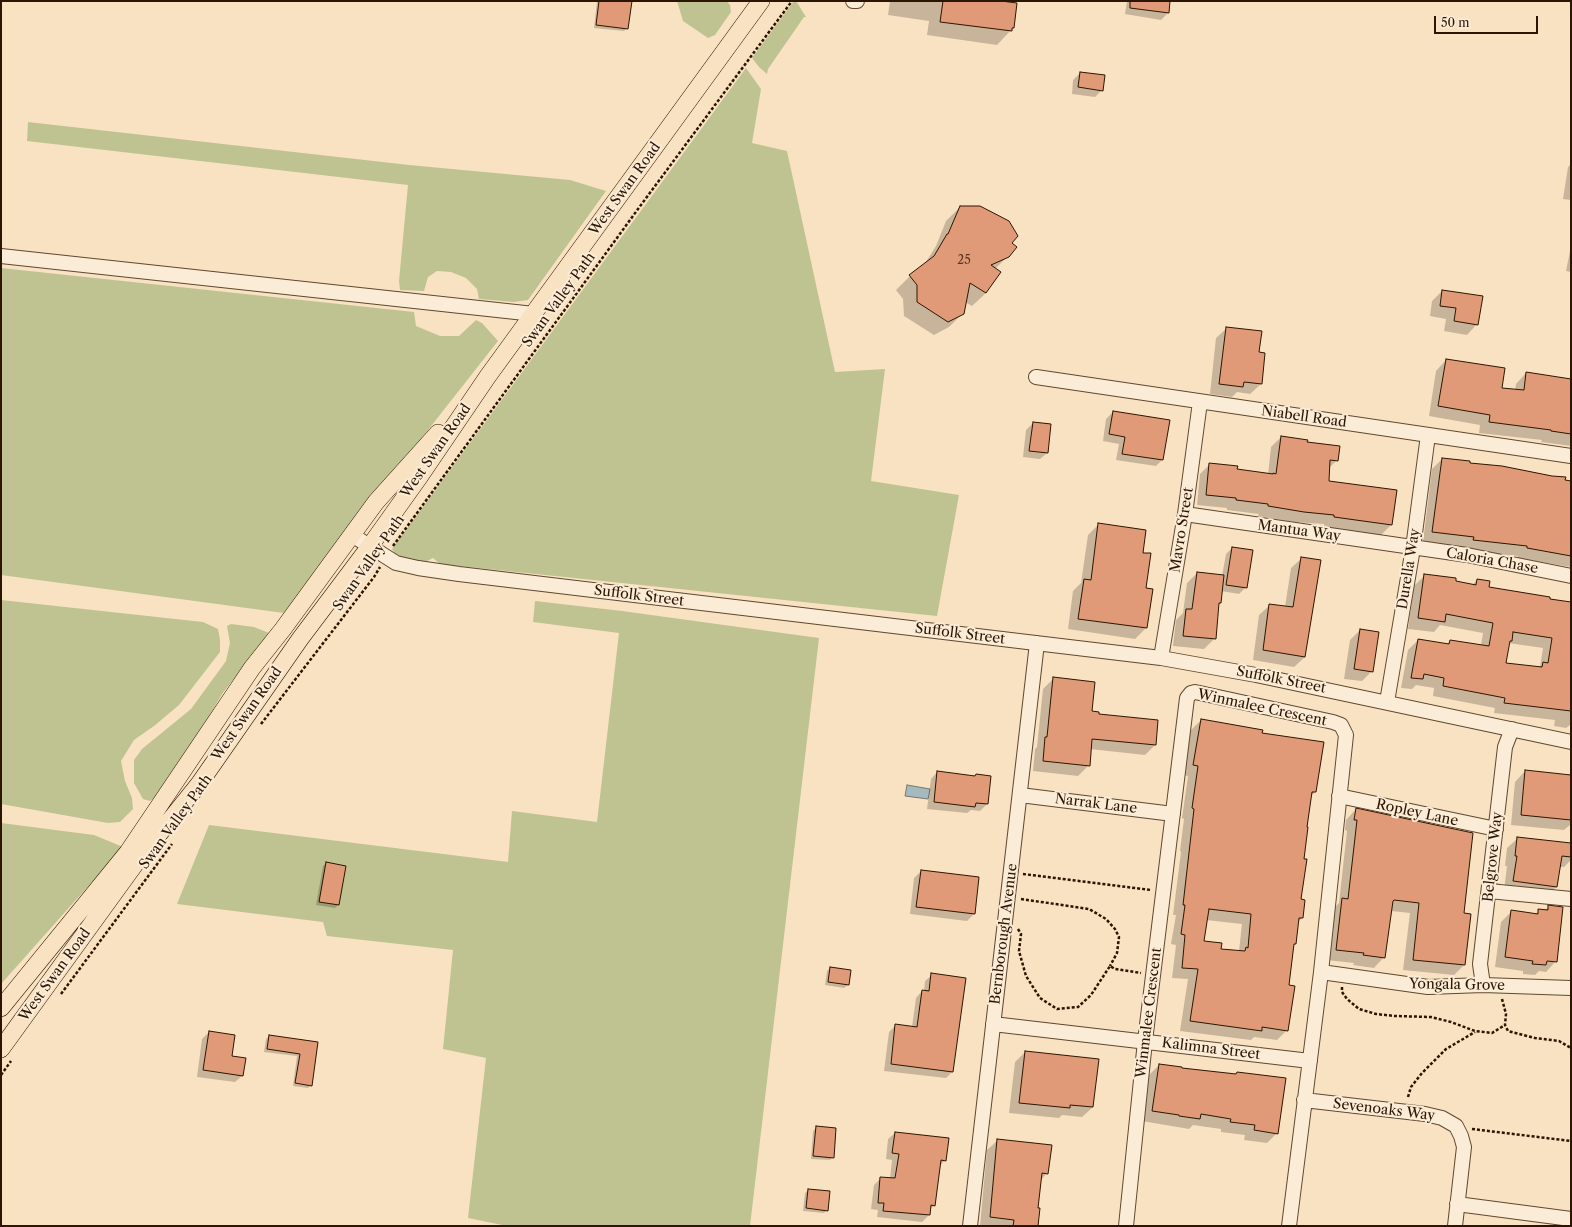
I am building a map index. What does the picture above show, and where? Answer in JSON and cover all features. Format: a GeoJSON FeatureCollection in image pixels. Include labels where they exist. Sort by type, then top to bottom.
{"type":"FeatureCollection","features":[{"type":"Feature","properties":{"kind":"main road","name":"West Swan Road"},"geometry":{"type":"LineString","coordinates":[[8,1053],[138,860],[199,784],[300,639],[370,546],[420,476],[488,376],[761,1]]}},
{"type":"Feature","properties":{"kind":"main road","name":"West Swan Road"},"geometry":{"type":"LineString","coordinates":[[1,1008],[128,852],[252,668],[376,502],[488,376]]}},
{"type":"Feature","properties":{"kind":"street"},"geometry":{"type":"LineString","coordinates":[[1,256],[534,314]]}},
{"type":"Feature","properties":{"kind":"street","name":"Niabell Road"},"geometry":{"type":"LineString","coordinates":[[1036,377],[1571,456]]}},
{"type":"Feature","properties":{"kind":"street","name":"Mavro Street"},"geometry":{"type":"LineString","coordinates":[[1161,658],[1185,514],[1200,402]]}},
{"type":"Feature","properties":{"kind":"street","name":"Durella Way"},"geometry":{"type":"LineString","coordinates":[[1387,702],[1413,548],[1428,435]]}},
{"type":"Feature","properties":{"kind":"street","name":"Mantua Way"},"geometry":{"type":"LineString","coordinates":[[1185,514],[1413,548]]}},
{"type":"Feature","properties":{"kind":"street","name":"Suffolk Street"},"geometry":{"type":"LineString","coordinates":[[352,535],[385,557],[407,566],[459,574],[1161,658],[1256,675],[1571,742]]}},
{"type":"Feature","properties":{"kind":"street","name":"Caloria Chase"},"geometry":{"type":"LineString","coordinates":[[1413,548],[1491,559],[1571,576]]}},
{"type":"Feature","properties":{"kind":"street","name":"Bernborough Avenue"},"geometry":{"type":"LineString","coordinates":[[970,1226],[1037,643]]}},
{"type":"Feature","properties":{"kind":"street","name":"Winmalee Crescent"},"geometry":{"type":"LineString","coordinates":[[1126,1226],[1145,1041],[1172,814],[1187,698],[1191,693],[1195,692],[1341,725],[1346,735],[1310,1061],[1289,1226]]}},
{"type":"Feature","properties":{"kind":"street","name":"Belgrove Way"},"geometry":{"type":"LineString","coordinates":[[1483,985],[1480,964],[1505,747],[1512,730]]}},
{"type":"Feature","properties":{"kind":"street","name":"Narrak Lane"},"geometry":{"type":"LineString","coordinates":[[1020,795],[1172,814]]}},
{"type":"Feature","properties":{"kind":"street","name":"Ropley Lane"},"geometry":{"type":"LineString","coordinates":[[1339,796],[1496,829]]}},
{"type":"Feature","properties":{"kind":"street"},"geometry":{"type":"LineString","coordinates":[[1489,891],[1571,899]]}},
{"type":"Feature","properties":{"kind":"street","name":"Yongala Grove"},"geometry":{"type":"LineString","coordinates":[[1320,972],[1428,987],[1483,985],[1571,988]]}},
{"type":"Feature","properties":{"kind":"street","name":"Kalimna Street"},"geometry":{"type":"LineString","coordinates":[[993,1024],[1310,1061]]}},
{"type":"Feature","properties":{"kind":"street","name":"Sevenoaks Way"},"geometry":{"type":"LineString","coordinates":[[1304,1100],[1425,1114],[1442,1118],[1456,1126],[1464,1147],[1454,1226]]}},
{"type":"Feature","properties":{"kind":"street"},"geometry":{"type":"LineString","coordinates":[[1457,1204],[1571,1219]]}},
{"type":"Feature","properties":{"kind":"path","name":"Swan Valley Path"},"geometry":{"type":"LineString","coordinates":[[261,724],[374,577],[385,557],[427,497],[792,1]]}},
{"type":"Feature","properties":{"kind":"path","name":"Swan Valley Path"},"geometry":{"type":"LineString","coordinates":[[60,996],[177,838]]}},
{"type":"Feature","properties":{"kind":"path"},"geometry":{"type":"LineString","coordinates":[[1022,874],[1152,890]]}},
{"type":"Feature","properties":{"kind":"path"},"geometry":{"type":"LineString","coordinates":[[1016,898],[1089,909],[1106,919],[1115,929],[1119,938],[1117,953],[1091,995],[1078,1007],[1057,1008],[1040,998],[1026,976],[1019,951],[1021,934],[1017,928]]}},
{"type":"Feature","properties":{"kind":"path"},"geometry":{"type":"LineString","coordinates":[[1110,966],[1115,969],[1141,973]]}},
{"type":"Feature","properties":{"kind":"path"},"geometry":{"type":"LineString","coordinates":[[1341,983],[1342,992],[1347,1000],[1359,1009],[1376,1014],[1431,1017],[1451,1022],[1476,1032],[1492,1034],[1505,1025]]}},
{"type":"Feature","properties":{"kind":"path"},"geometry":{"type":"LineString","coordinates":[[1502,998],[1506,1014],[1505,1025],[1508,1032],[1535,1038],[1559,1041],[1571,1048]]}},
{"type":"Feature","properties":{"kind":"path"},"geometry":{"type":"LineString","coordinates":[[1408,1097],[1411,1087],[1422,1073],[1446,1049],[1476,1032]]}},
{"type":"Feature","properties":{"kind":"path"},"geometry":{"type":"LineString","coordinates":[[1,1075],[8,1053]]}},
{"type":"Feature","properties":{"kind":"path"},"geometry":{"type":"LineString","coordinates":[[1469,1129],[1571,1141]]}},
{"type":"Feature","properties":{"kind":"green space"},"geometry":{"type":"Polygon","coordinates":[[[677,1],[727,1],[730,5],[731,12],[715,35],[708,38],[683,21],[677,1]]]}},
{"type":"Feature","properties":{"kind":"green space"},"geometry":{"type":"Polygon","coordinates":[[[794,1],[796,1],[806,17],[804,17],[768,69],[767,74],[752,58],[794,1]]]}},
{"type":"Feature","properties":{"kind":"green space"},"geometry":{"type":"Polygon","coordinates":[[[746,68],[761,89],[752,143],[787,151],[835,372],[885,369],[871,481],[959,495],[937,616],[440,564],[433,558],[425,562],[407,559],[395,554],[392,549],[746,68]]]}},
{"type":"Feature","properties":{"kind":"green space"},"geometry":{"type":"Polygon","coordinates":[[[28,122],[409,165],[570,180],[606,191],[528,300],[514,302],[479,299],[477,289],[466,278],[451,272],[437,271],[428,277],[424,291],[400,290],[399,281],[408,185],[27,141],[28,122]]]}},
{"type":"Feature","properties":{"kind":"green space"},"geometry":{"type":"Polygon","coordinates":[[[1,268],[414,312],[416,326],[440,336],[459,336],[476,320],[482,323],[498,341],[284,613],[1,575],[1,268]]]}},
{"type":"Feature","properties":{"kind":"green space"},"geometry":{"type":"Polygon","coordinates":[[[1,600],[203,622],[218,629],[220,652],[179,705],[154,726],[134,740],[121,761],[125,781],[132,798],[133,809],[120,822],[108,823],[1,804],[1,600]]]}},
{"type":"Feature","properties":{"kind":"green space"},"geometry":{"type":"Polygon","coordinates":[[[535,601],[622,611],[819,638],[750,1226],[507,1226],[468,1218],[486,1058],[443,1049],[453,950],[327,936],[323,922],[177,904],[209,825],[508,862],[512,811],[597,822],[619,633],[533,622],[535,601]]]}},
{"type":"Feature","properties":{"kind":"green space"},"geometry":{"type":"Polygon","coordinates":[[[231,624],[254,627],[269,633],[222,694],[184,759],[156,797],[150,801],[143,799],[134,783],[134,760],[142,749],[191,709],[226,661],[230,643],[227,626],[231,624]]]}},
{"type":"Feature","properties":{"kind":"green space"},"geometry":{"type":"Polygon","coordinates":[[[1,823],[94,835],[123,847],[1,984],[1,823]]]}},
{"type":"Feature","properties":{"kind":"water"},"geometry":{"type":"Polygon","coordinates":[[[907,785],[930,789],[928,799],[905,796],[907,785]]]}},
{"type":"Feature","properties":{"kind":"building"},"geometry":{"type":"Polygon","coordinates":[[[599,1],[632,1],[628,29],[596,25],[599,1]]]}},
{"type":"Feature","properties":{"kind":"building"},"geometry":{"type":"Polygon","coordinates":[[[943,1],[1001,1],[1017,3],[1014,28],[1012,28],[1012,31],[940,22],[943,1]]]}},
{"type":"Feature","properties":{"kind":"building"},"geometry":{"type":"Polygon","coordinates":[[[1130,1],[1170,1],[1169,13],[1130,8],[1130,1]]]}},
{"type":"Feature","properties":{"kind":"building"},"geometry":{"type":"Polygon","coordinates":[[[1080,72],[1105,75],[1103,91],[1078,87],[1080,72]]]}},
{"type":"Feature","properties":{"kind":"building"},"geometry":{"type":"Polygon","coordinates":[[[960,206],[980,206],[1009,221],[1018,236],[1012,243],[1017,247],[1009,257],[991,265],[1001,272],[986,293],[970,283],[964,314],[948,322],[917,302],[917,285],[909,275],[934,256],[948,234],[960,206]]]}},
{"type":"Feature","properties":{"kind":"building"},"geometry":{"type":"Polygon","coordinates":[[[1442,290],[1483,296],[1478,325],[1454,321],[1456,308],[1440,306],[1442,290]]]}},
{"type":"Feature","properties":{"kind":"building"},"geometry":{"type":"Polygon","coordinates":[[[1226,327],[1262,331],[1259,352],[1265,353],[1262,384],[1244,382],[1243,387],[1219,384],[1226,327]]]}},
{"type":"Feature","properties":{"kind":"building"},"geometry":{"type":"Polygon","coordinates":[[[1446,359],[1505,368],[1502,388],[1524,390],[1526,372],[1571,379],[1571,434],[1489,422],[1490,415],[1438,406],[1446,359]]]}},
{"type":"Feature","properties":{"kind":"building"},"geometry":{"type":"Polygon","coordinates":[[[1113,411],[1170,420],[1163,460],[1122,454],[1125,437],[1109,434],[1113,411]]]}},
{"type":"Feature","properties":{"kind":"building"},"geometry":{"type":"Polygon","coordinates":[[[1033,422],[1051,424],[1048,453],[1029,451],[1033,422]]]}},
{"type":"Feature","properties":{"kind":"building"},"geometry":{"type":"Polygon","coordinates":[[[1281,436],[1308,440],[1307,442],[1340,446],[1338,461],[1330,460],[1329,481],[1397,490],[1392,525],[1268,506],[1268,504],[1236,500],[1236,498],[1206,495],[1209,463],[1238,466],[1237,469],[1276,474],[1281,436]]]}},
{"type":"Feature","properties":{"kind":"building"},"geometry":{"type":"Polygon","coordinates":[[[1442,458],[1470,461],[1470,463],[1502,466],[1552,476],[1566,477],[1565,480],[1571,481],[1571,556],[1527,548],[1527,546],[1473,540],[1474,537],[1432,532],[1442,458]]]}},
{"type":"Feature","properties":{"kind":"building"},"geometry":{"type":"Polygon","coordinates":[[[1098,523],[1146,530],[1143,553],[1151,553],[1146,588],[1153,589],[1147,628],[1078,619],[1084,579],[1091,580],[1098,523]]]}},
{"type":"Feature","properties":{"kind":"building"},"geometry":{"type":"Polygon","coordinates":[[[1232,547],[1253,550],[1247,588],[1226,585],[1232,547]]]}},
{"type":"Feature","properties":{"kind":"building"},"geometry":{"type":"Polygon","coordinates":[[[1301,557],[1321,560],[1305,657],[1263,650],[1269,604],[1293,607],[1301,557]]]}},
{"type":"Feature","properties":{"kind":"building"},"geometry":{"type":"Polygon","coordinates":[[[1197,572],[1224,575],[1221,603],[1219,603],[1216,639],[1183,636],[1186,609],[1192,609],[1197,572]]]}},
{"type":"Feature","properties":{"kind":"building"},"geometry":{"type":"Polygon","coordinates":[[[1424,574],[1456,578],[1456,581],[1476,585],[1477,579],[1490,581],[1489,587],[1571,602],[1571,711],[1504,703],[1505,698],[1443,686],[1444,678],[1424,674],[1423,679],[1411,678],[1418,639],[1449,644],[1450,640],[1489,646],[1493,623],[1446,614],[1445,622],[1418,618],[1424,574]],[[1513,632],[1506,663],[1542,667],[1543,662],[1548,663],[1552,638],[1513,632]]]}},
{"type":"Feature","properties":{"kind":"building"},"geometry":{"type":"Polygon","coordinates":[[[1360,629],[1379,632],[1373,672],[1354,669],[1360,629]]]}},
{"type":"Feature","properties":{"kind":"building"},"geometry":{"type":"Polygon","coordinates":[[[1053,677],[1095,682],[1092,711],[1099,712],[1099,714],[1158,720],[1156,745],[1092,739],[1090,766],[1043,761],[1053,677]]]}},
{"type":"Feature","properties":{"kind":"building"},"geometry":{"type":"Polygon","coordinates":[[[1201,719],[1263,730],[1262,733],[1324,742],[1316,792],[1312,792],[1307,827],[1304,859],[1307,859],[1301,899],[1305,900],[1303,918],[1299,918],[1296,944],[1294,944],[1289,985],[1295,986],[1288,1031],[1262,1027],[1262,1031],[1190,1021],[1198,969],[1182,968],[1185,935],[1181,934],[1194,809],[1192,808],[1198,766],[1193,765],[1201,719]],[[1209,909],[1204,941],[1222,943],[1221,949],[1245,951],[1246,947],[1248,948],[1251,914],[1209,909]]]}},
{"type":"Feature","properties":{"kind":"building"},"geometry":{"type":"Polygon","coordinates":[[[1525,770],[1571,775],[1571,820],[1521,815],[1525,770]]]}},
{"type":"Feature","properties":{"kind":"building"},"geometry":{"type":"Polygon","coordinates":[[[937,771],[975,776],[976,774],[991,776],[988,804],[976,803],[975,807],[934,802],[937,771]]]}},
{"type":"Feature","properties":{"kind":"building"},"geometry":{"type":"Polygon","coordinates":[[[1356,808],[1473,833],[1464,913],[1471,914],[1465,965],[1413,960],[1419,903],[1394,900],[1385,958],[1363,955],[1364,953],[1336,950],[1342,898],[1348,899],[1357,820],[1354,820],[1356,808]]]}},
{"type":"Feature","properties":{"kind":"building"},"geometry":{"type":"Polygon","coordinates":[[[1517,837],[1571,843],[1571,857],[1562,856],[1557,887],[1513,881],[1517,856],[1515,856],[1517,837]]]}},
{"type":"Feature","properties":{"kind":"building"},"geometry":{"type":"Polygon","coordinates":[[[326,862],[346,866],[339,905],[319,902],[326,862]]]}},
{"type":"Feature","properties":{"kind":"building"},"geometry":{"type":"Polygon","coordinates":[[[921,870],[979,877],[975,914],[916,907],[921,870]]]}},
{"type":"Feature","properties":{"kind":"building"},"geometry":{"type":"Polygon","coordinates":[[[1548,905],[1563,907],[1557,962],[1547,961],[1546,965],[1532,964],[1533,961],[1505,957],[1511,910],[1538,914],[1538,909],[1548,910],[1548,905]]]}},
{"type":"Feature","properties":{"kind":"building"},"geometry":{"type":"Polygon","coordinates":[[[830,967],[851,970],[849,985],[828,982],[830,967]]]}},
{"type":"Feature","properties":{"kind":"building"},"geometry":{"type":"Polygon","coordinates":[[[931,973],[966,978],[953,1072],[891,1064],[895,1024],[917,1027],[922,990],[929,991],[931,973]]]}},
{"type":"Feature","properties":{"kind":"building"},"geometry":{"type":"Polygon","coordinates":[[[209,1031],[235,1035],[232,1056],[246,1058],[243,1076],[203,1070],[209,1031]]]}},
{"type":"Feature","properties":{"kind":"building"},"geometry":{"type":"Polygon","coordinates":[[[269,1035],[318,1042],[312,1086],[295,1083],[300,1054],[267,1049],[269,1035]]]}},
{"type":"Feature","properties":{"kind":"building"},"geometry":{"type":"Polygon","coordinates":[[[1025,1051],[1099,1059],[1093,1107],[1070,1105],[1070,1108],[1019,1103],[1025,1051]]]}},
{"type":"Feature","properties":{"kind":"building"},"geometry":{"type":"Polygon","coordinates":[[[1159,1064],[1236,1074],[1237,1072],[1286,1078],[1278,1134],[1254,1130],[1255,1125],[1230,1122],[1231,1119],[1201,1114],[1200,1119],[1152,1111],[1159,1064]]]}},
{"type":"Feature","properties":{"kind":"building"},"geometry":{"type":"Polygon","coordinates":[[[816,1126],[836,1128],[834,1158],[813,1156],[816,1126]]]}},
{"type":"Feature","properties":{"kind":"building"},"geometry":{"type":"Polygon","coordinates":[[[895,1132],[949,1138],[946,1161],[941,1160],[935,1206],[931,1205],[930,1215],[883,1211],[884,1203],[878,1203],[880,1177],[895,1178],[899,1154],[892,1153],[895,1132]]]}},
{"type":"Feature","properties":{"kind":"building"},"geometry":{"type":"Polygon","coordinates":[[[997,1139],[1052,1145],[1048,1174],[1042,1173],[1038,1208],[1040,1208],[1038,1226],[1013,1226],[1014,1220],[990,1217],[997,1139]]]}},
{"type":"Feature","properties":{"kind":"building"},"geometry":{"type":"Polygon","coordinates":[[[808,1189],[830,1191],[828,1211],[806,1208],[808,1189]]]}}]}
